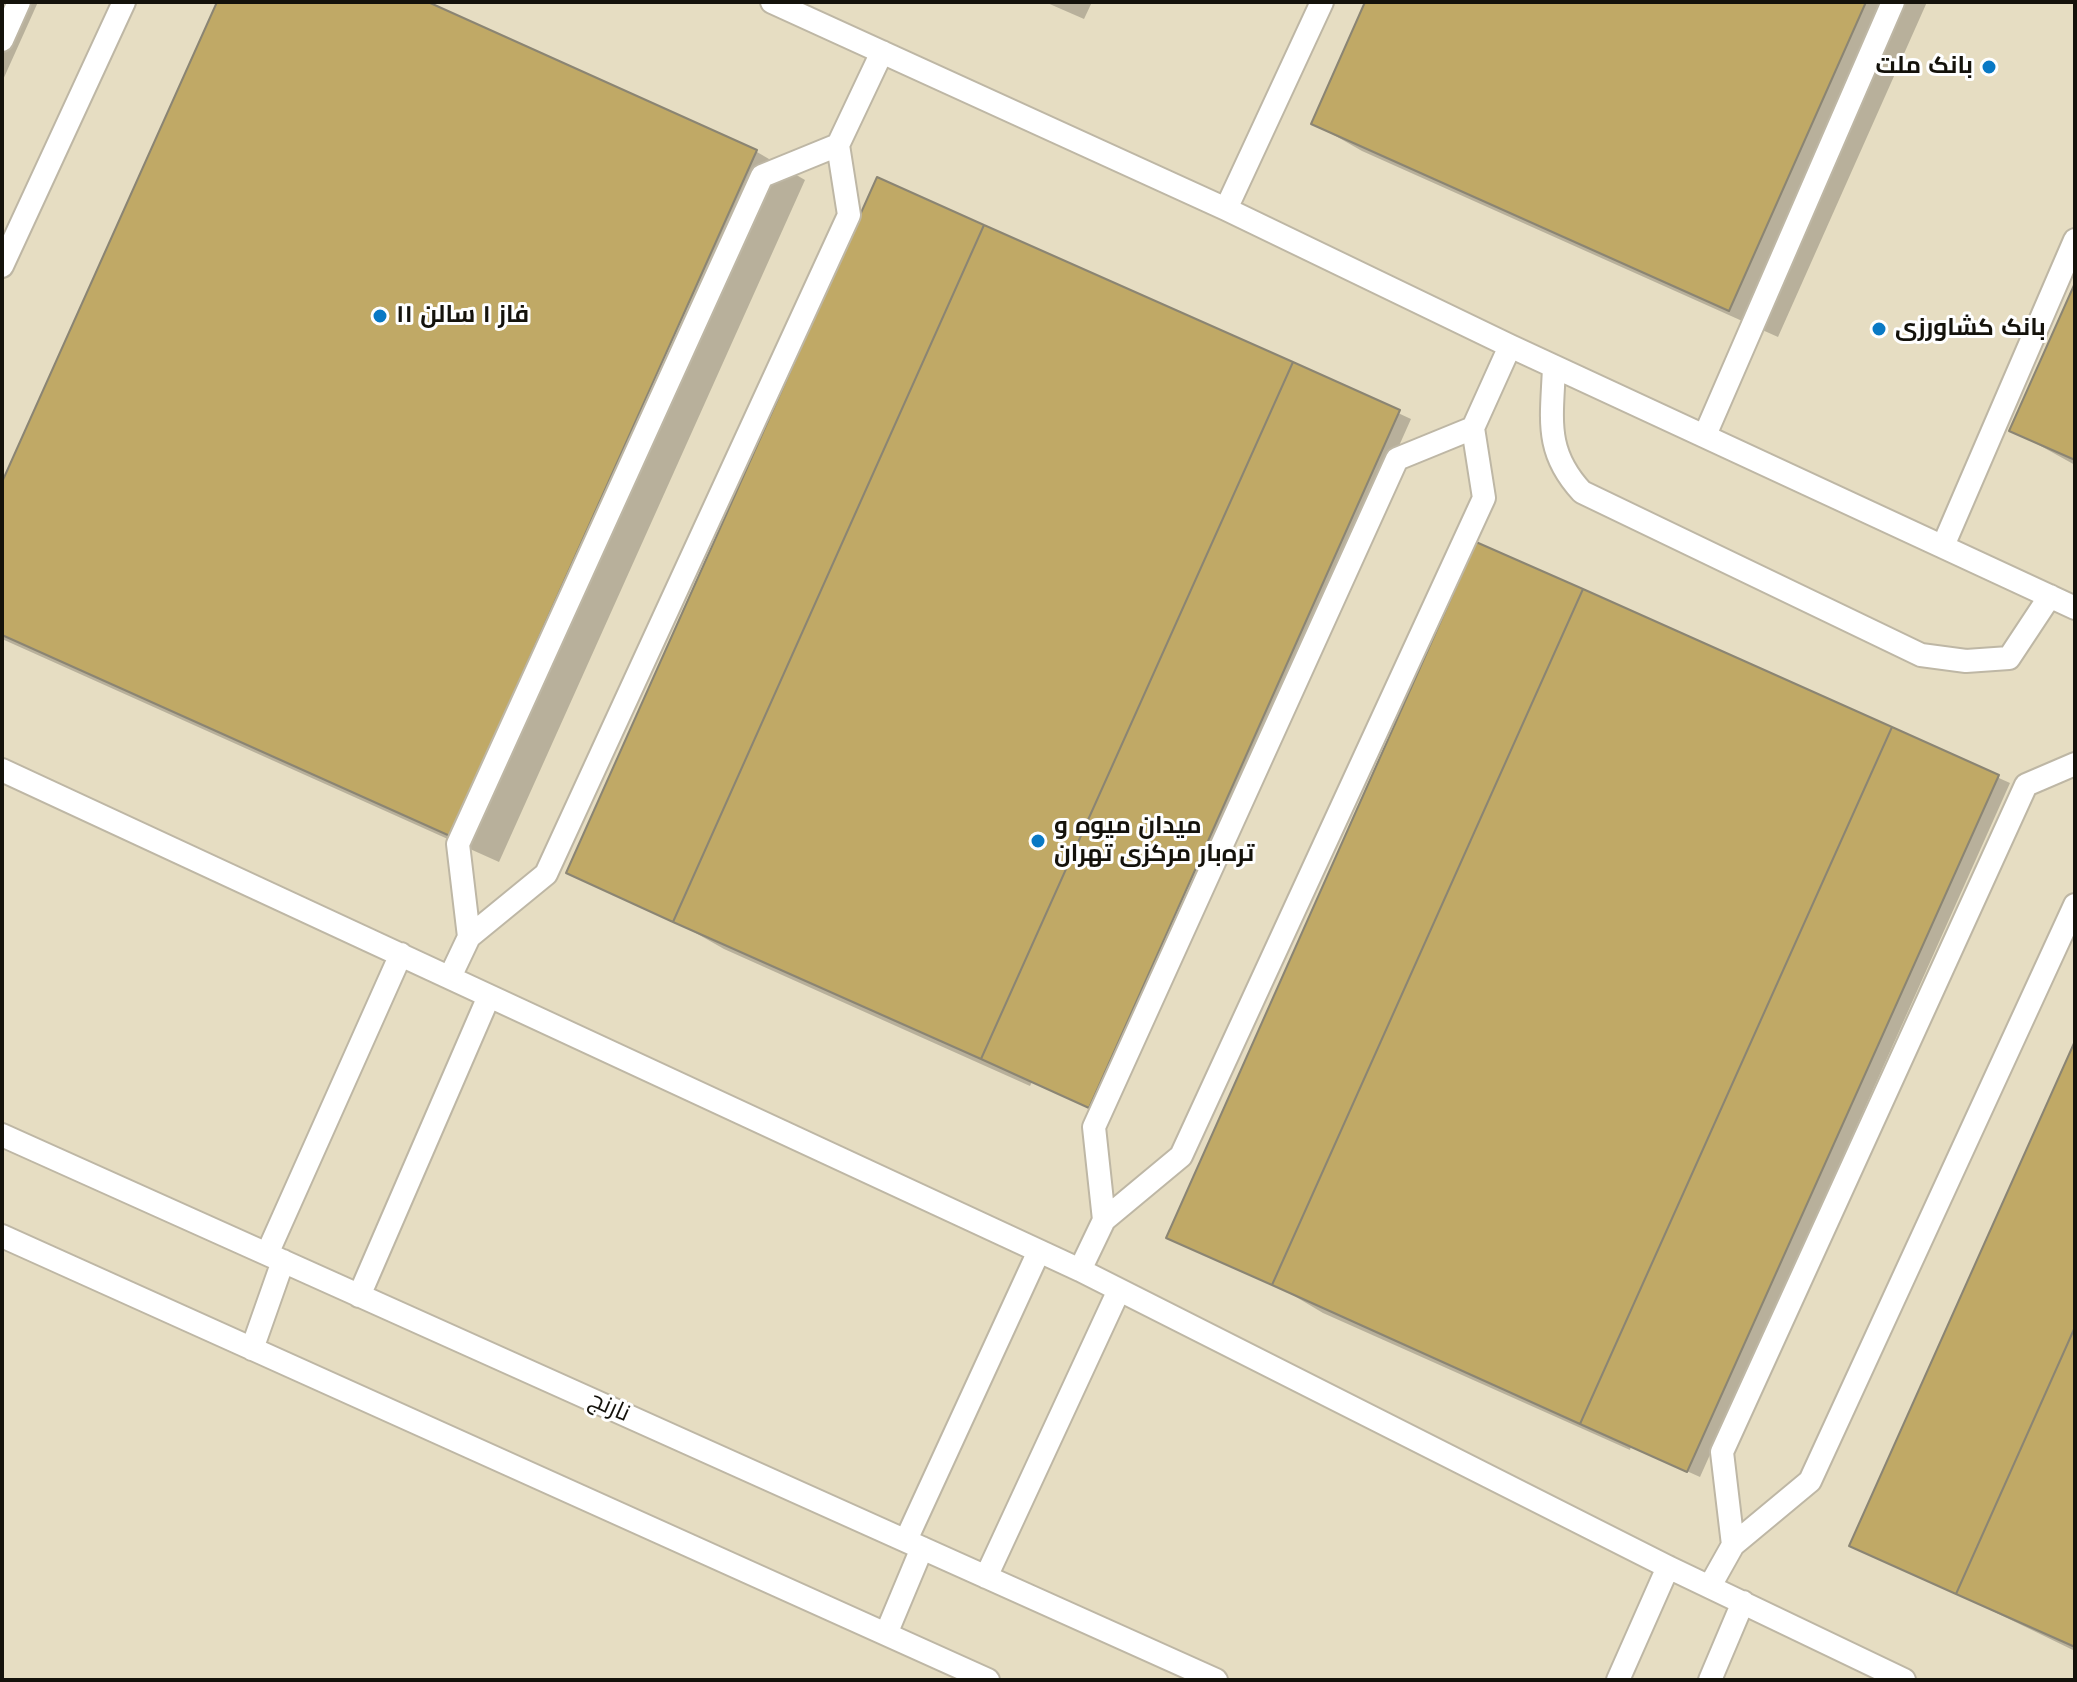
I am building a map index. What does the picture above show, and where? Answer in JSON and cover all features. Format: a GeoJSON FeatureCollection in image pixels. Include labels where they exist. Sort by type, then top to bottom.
{"type":"FeatureCollection","features":[{"type":"Feature","properties":{"kind":"lane"},"geometry":{"type":"LineString","coordinates":[[2,40],[19,2]]}},
{"type":"Feature","properties":{"kind":"lane"},"geometry":{"type":"LineString","coordinates":[[2,266],[124,2]]}},
{"type":"Feature","properties":{"kind":"lane"},"geometry":{"type":"LineString","coordinates":[[772,2],[1226,209],[1554,367],[2075,608]]}},
{"type":"Feature","properties":{"kind":"lane"},"geometry":{"type":"LineString","coordinates":[[1226,209],[1322,2]]}},
{"type":"Feature","properties":{"kind":"lane"},"geometry":{"type":"LineString","coordinates":[[1705,435],[1893,2]]}},
{"type":"Feature","properties":{"kind":"lane"},"geometry":{"type":"LineString","coordinates":[[450,977],[469,937],[546,874],[849,215],[838,145],[882,52]]}},
{"type":"Feature","properties":{"kind":"lane"},"geometry":{"type":"LineString","coordinates":[[469,937],[458,844],[762,176],[838,145]]}},
{"type":"Feature","properties":{"kind":"lane"},"geometry":{"type":"LineString","coordinates":[[1943,546],[2075,240]]}},
{"type":"Feature","properties":{"kind":"lane"},"geometry":{"type":"LineString","coordinates":[[1080,1270],[1104,1220],[1181,1156],[1484,498],[1473,428],[1510,346]]}},
{"type":"Feature","properties":{"kind":"lane"},"geometry":{"type":"LineString","coordinates":[[1554,367],[1553,449],[1563,471],[1582,492],[1921,655],[1966,661],[2009,658],[2050,596]]}},
{"type":"Feature","properties":{"kind":"lane"},"geometry":{"type":"LineString","coordinates":[[1104,1220],[1094,1127],[1397,459],[1473,428]]}},
{"type":"Feature","properties":{"kind":"lane"},"geometry":{"type":"LineString","coordinates":[[1733,1545],[1722,1452],[2026,785],[2075,764]]}},
{"type":"Feature","properties":{"kind":"lane"},"geometry":{"type":"LineString","coordinates":[[2,770],[1080,1270],[1668,1567],[1904,1680]]}},
{"type":"Feature","properties":{"kind":"lane"},"geometry":{"type":"LineString","coordinates":[[1710,1586],[1733,1545],[1810,1481],[2075,905]]}},
{"type":"Feature","properties":{"kind":"lane"},"geometry":{"type":"LineString","coordinates":[[252,1349],[275,1258],[401,954]]}},
{"type":"Feature","properties":{"kind":"lane"},"geometry":{"type":"LineString","coordinates":[[359,1296],[489,996]]}},
{"type":"Feature","properties":{"kind":"lane","name":"نارنج"},"geometry":{"type":"LineString","coordinates":[[2,1135],[1216,1680]]}},
{"type":"Feature","properties":{"kind":"lane"},"geometry":{"type":"LineString","coordinates":[[2,1236],[988,1680]]}},
{"type":"Feature","properties":{"kind":"lane"},"geometry":{"type":"LineString","coordinates":[[886,1634],[914,1544],[1039,1251]]}},
{"type":"Feature","properties":{"kind":"lane"},"geometry":{"type":"LineString","coordinates":[[986,1577],[1119,1290]]}},
{"type":"Feature","properties":{"kind":"lane"},"geometry":{"type":"LineString","coordinates":[[1618,1680],[1668,1567]]}},
{"type":"Feature","properties":{"kind":"lane"},"geometry":{"type":"LineString","coordinates":[[1710,1680],[1743,1602]]}},
{"type":"Feature","properties":{"kind":"shaded area","name":"میدان میوه و تره‌بار مرکزی تهران"},"geometry":{"type":"Polygon","coordinates":[[[2,2],[2075,2],[2075,1680],[2,1680],[2,2]]]}},
{"type":"Feature","properties":{"kind":"building","name":"فاز ۱ سالن ۱۱"},"geometry":{"type":"Polygon","coordinates":[[[217,2],[428,2],[757,150],[450,836],[2,635],[2,482],[217,2]]]}},
{"type":"Feature","properties":{"kind":"building"},"geometry":{"type":"Polygon","coordinates":[[[1365,2],[1866,2],[1729,311],[1311,124],[1365,2]]]}},
{"type":"Feature","properties":{"kind":"building"},"geometry":{"type":"Polygon","coordinates":[[[877,177],[984,225],[673,922],[566,873],[877,177]]]}},
{"type":"Feature","properties":{"kind":"building"},"geometry":{"type":"Polygon","coordinates":[[[984,225],[1293,362],[981,1059],[673,922],[984,225]]]}},
{"type":"Feature","properties":{"kind":"building"},"geometry":{"type":"Polygon","coordinates":[[[2075,283],[2075,460],[2009,431],[2075,283]]]}},
{"type":"Feature","properties":{"kind":"building"},"geometry":{"type":"Polygon","coordinates":[[[1293,362],[1400,410],[1089,1108],[981,1059],[1293,362]]]}},
{"type":"Feature","properties":{"kind":"building"},"geometry":{"type":"Polygon","coordinates":[[[1476,542],[1583,589],[1272,1285],[1166,1238],[1476,542]]]}},
{"type":"Feature","properties":{"kind":"building"},"geometry":{"type":"Polygon","coordinates":[[[1583,589],[1892,727],[1580,1424],[1272,1285],[1583,589]]]}},
{"type":"Feature","properties":{"kind":"building"},"geometry":{"type":"Polygon","coordinates":[[[1892,727],[1999,775],[1687,1472],[1580,1424],[1892,727]]]}},
{"type":"Feature","properties":{"kind":"building"},"geometry":{"type":"Polygon","coordinates":[[[2075,1041],[2075,1327],[1956,1594],[1849,1546],[2075,1041]]]}},
{"type":"Feature","properties":{"kind":"building"},"geometry":{"type":"Polygon","coordinates":[[[2075,1327],[2075,1647],[1956,1594],[2075,1327]]]}},
{"type":"Feature","properties":{"kind":"place","name":"بانک ملت"},"geometry":{"type":"Point","coordinates":[1989,67]}},
{"type":"Feature","properties":{"kind":"place","name":"فاز ۱ سالن ۱۱"},"geometry":{"type":"Point","coordinates":[380,316]}},
{"type":"Feature","properties":{"kind":"place","name":"بانک کشاورزی"},"geometry":{"type":"Point","coordinates":[1879,329]}},
{"type":"Feature","properties":{"kind":"place","name":"میدان میوه و تره‌بار مرکزی تهران"},"geometry":{"type":"Point","coordinates":[1038,841]}}]}
